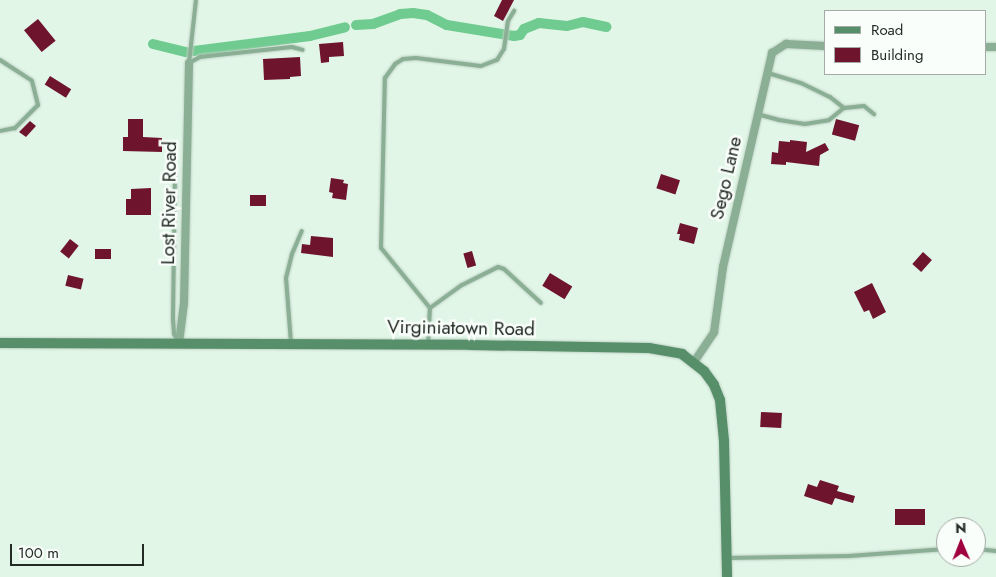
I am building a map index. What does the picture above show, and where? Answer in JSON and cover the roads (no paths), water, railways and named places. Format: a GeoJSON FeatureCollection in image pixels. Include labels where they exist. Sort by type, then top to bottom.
{"type":"FeatureCollection","features":[{"type":"Feature","properties":{"kind":"street","name":"Sego Lane"},"geometry":{"type":"LineString","coordinates":[[694,362],[714,332],[723,267],[772,53],[778,47],[786,44],[824,46]]}},
{"type":"Feature","properties":{"kind":"street","name":"Lost River Road"},"geometry":{"type":"LineString","coordinates":[[179,343],[184,303],[190,63]]}},
{"type":"Feature","properties":{"kind":"street","name":"Virginiatown Road"},"geometry":{"type":"LineString","coordinates":[[0,343],[290,343],[649,348],[668,350],[694,362],[714,385],[722,411],[727,577]]}},
{"type":"Feature","properties":{"kind":"lane"},"geometry":{"type":"LineString","coordinates":[[190,63],[196,0]]}},
{"type":"Feature","properties":{"kind":"lane"},"geometry":{"type":"LineString","coordinates":[[428,345],[430,308],[381,248],[385,78],[395,64],[403,59],[416,58],[481,66],[497,60],[504,48],[508,21],[514,11]]}},
{"type":"Feature","properties":{"kind":"lane"},"geometry":{"type":"LineString","coordinates":[[190,63],[200,57],[208,56],[292,47],[303,50]]}},
{"type":"Feature","properties":{"kind":"lane"},"geometry":{"type":"LineString","coordinates":[[0,60],[32,81],[38,105],[15,128],[0,131]]}},
{"type":"Feature","properties":{"kind":"lane"},"geometry":{"type":"LineString","coordinates":[[766,73],[800,83],[830,97],[844,108]]}},
{"type":"Feature","properties":{"kind":"lane"},"geometry":{"type":"LineString","coordinates":[[757,114],[805,124],[829,120],[844,108],[864,106],[874,114]]}},
{"type":"Feature","properties":{"kind":"lane"},"geometry":{"type":"LineString","coordinates":[[175,173],[173,319],[174,334],[179,343]]}},
{"type":"Feature","properties":{"kind":"lane"},"geometry":{"type":"LineString","coordinates":[[290,343],[286,278],[292,254],[302,231]]}},
{"type":"Feature","properties":{"kind":"lane"},"geometry":{"type":"LineString","coordinates":[[430,308],[462,285],[500,267],[541,302]]}},
{"type":"Feature","properties":{"kind":"lane"},"geometry":{"type":"LineString","coordinates":[[727,558],[850,556],[936,550]]}},
{"type":"Feature","properties":{"kind":"waterway"},"geometry":{"type":"LineString","coordinates":[[356,25],[373,24],[400,14],[413,13],[427,15],[447,25],[514,36],[520,35],[524,29],[539,23],[567,26],[583,22],[606,27]]}},
{"type":"Feature","properties":{"kind":"waterway"},"geometry":{"type":"LineString","coordinates":[[194,51],[310,36],[345,27]]}},
{"type":"Feature","properties":{"kind":"waterway"},"geometry":{"type":"LineString","coordinates":[[153,44],[186,52]]}}]}
